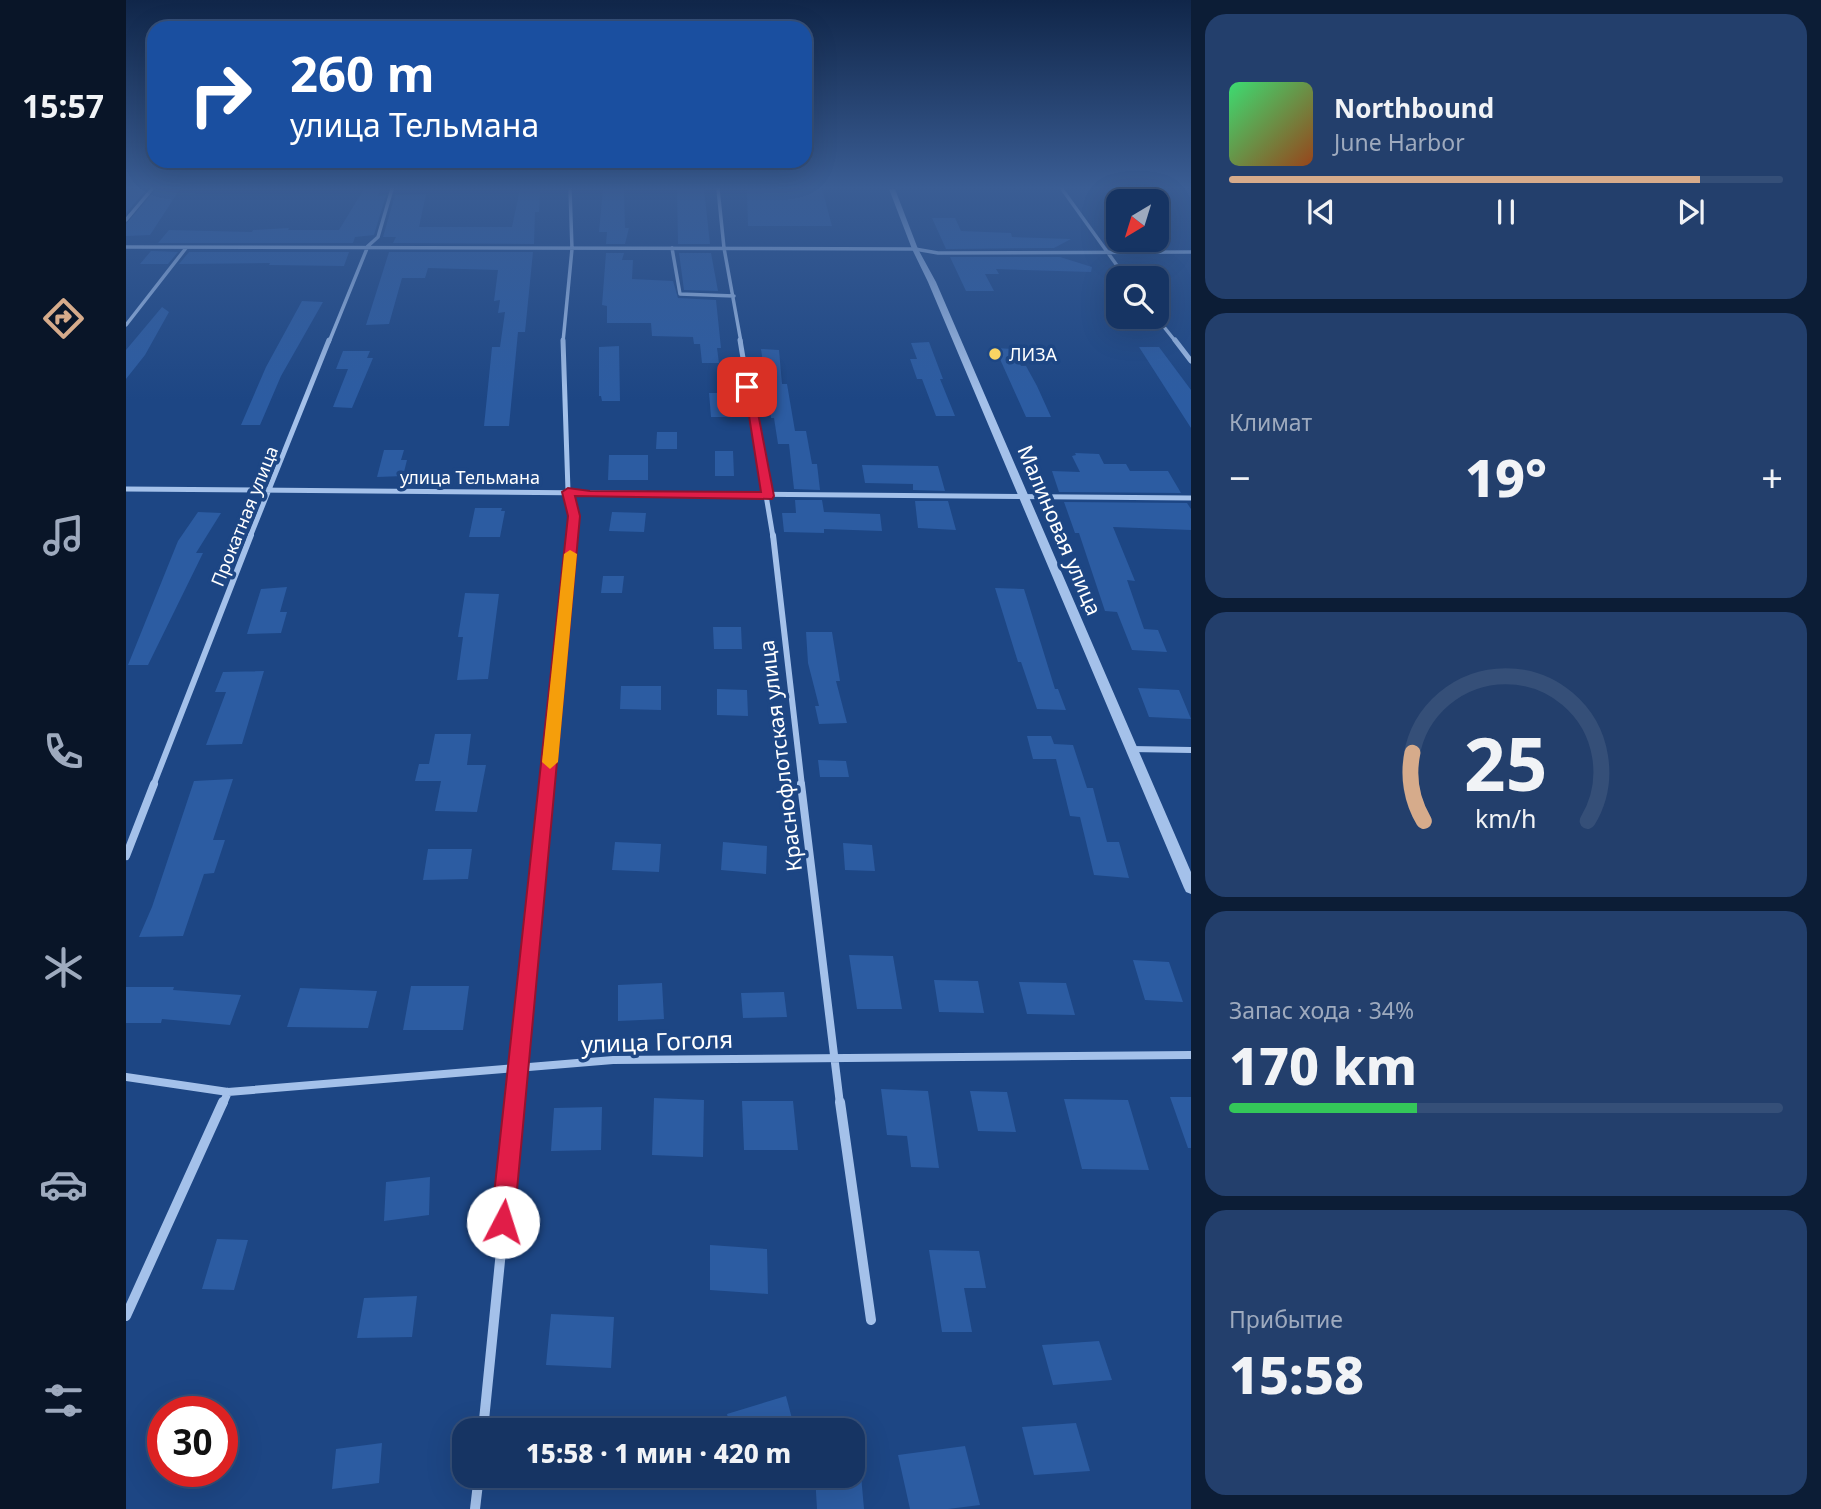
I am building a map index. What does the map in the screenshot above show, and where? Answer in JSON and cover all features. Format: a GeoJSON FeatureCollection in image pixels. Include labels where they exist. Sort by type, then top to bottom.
{"type":"FeatureCollection","features":[{"type":"Feature","properties":{"kind":"street"},"geometry":{"type":"LineString","coordinates":[[126,325],[177,259]]}},
{"type":"Feature","properties":{"kind":"street","name":"Прокатная улица"},"geometry":{"type":"LineString","coordinates":[[126,856],[268,491],[363,259]]}},
{"type":"Feature","properties":{"kind":"street"},"geometry":{"type":"LineString","coordinates":[[484,1418],[574,516],[568,492],[562,351],[571,259]]}},
{"type":"Feature","properties":{"kind":"street"},"geometry":{"type":"LineString","coordinates":[[674,259],[680,293],[734,296]]}},
{"type":"Feature","properties":{"kind":"street","name":"Краснофлотская улица"},"geometry":{"type":"LineString","coordinates":[[726,259],[768,496],[833,1056],[871,1320]]}},
{"type":"Feature","properties":{"kind":"street","name":"Малиновая улица"},"geometry":{"type":"LineString","coordinates":[[920,259],[1026,498],[1191,888]]}},
{"type":"Feature","properties":{"kind":"street"},"geometry":{"type":"LineString","coordinates":[[1166,329],[1191,361]]}},
{"type":"Feature","properties":{"kind":"street","name":"улица Тельмана"},"geometry":{"type":"LineString","coordinates":[[126,489],[1191,498]]}},
{"type":"Feature","properties":{"kind":"street"},"geometry":{"type":"LineString","coordinates":[[1131,749],[1191,750]]}},
{"type":"Feature","properties":{"kind":"street","name":"улица Гоголя"},"geometry":{"type":"LineString","coordinates":[[126,1077],[228,1092],[613,1060],[1191,1055]]}},
{"type":"Feature","properties":{"kind":"street"},"geometry":{"type":"LineString","coordinates":[[126,1316],[228,1092]]}},
{"type":"Feature","properties":{"kind":"street"},"geometry":{"type":"LineString","coordinates":[[475,1509],[477,1488]]}},
{"type":"Feature","properties":{"kind":"building"},"geometry":{"type":"Polygon","coordinates":[[[144,259],[172,259],[168,264],[140,264],[144,259]]]}},
{"type":"Feature","properties":{"kind":"building"},"geometry":{"type":"Polygon","coordinates":[[[183,259],[346,259],[344,266],[269,265],[270,263],[179,264],[183,259]]]}},
{"type":"Feature","properties":{"kind":"building"},"geometry":{"type":"Polygon","coordinates":[[[387,259],[532,259],[525,332],[518,332],[509,426],[484,426],[492,347],[500,347],[505,312],[498,313],[500,300],[494,301],[498,270],[428,268],[425,278],[402,278],[389,324],[366,325],[387,259]]]}},
{"type":"Feature","properties":{"kind":"building"},"geometry":{"type":"Polygon","coordinates":[[[606,259],[633,260],[632,279],[673,281],[678,298],[716,300],[721,348],[717,348],[719,363],[702,363],[700,344],[694,344],[693,337],[652,336],[651,323],[607,323],[607,306],[602,305],[606,259]]]}},
{"type":"Feature","properties":{"kind":"building"},"geometry":{"type":"Polygon","coordinates":[[[680,259],[712,259],[718,291],[684,290],[680,259]]]}},
{"type":"Feature","properties":{"kind":"building"},"geometry":{"type":"Polygon","coordinates":[[[951,259],[1068,259],[1092,267],[1091,272],[996,269],[999,274],[985,274],[994,291],[966,291],[951,259]]]}},
{"type":"Feature","properties":{"kind":"building"},"geometry":{"type":"Polygon","coordinates":[[[302,301],[323,302],[281,376],[260,425],[241,425],[266,367],[302,301]]]}},
{"type":"Feature","properties":{"kind":"building"},"geometry":{"type":"Polygon","coordinates":[[[162,307],[169,312],[145,355],[126,379],[126,350],[162,307]]]}},
{"type":"Feature","properties":{"kind":"building"},"geometry":{"type":"Polygon","coordinates":[[[929,342],[955,416],[936,416],[922,379],[917,379],[910,359],[917,359],[911,343],[929,342]]]}},
{"type":"Feature","properties":{"kind":"building"},"geometry":{"type":"Polygon","coordinates":[[[619,346],[620,401],[602,401],[599,396],[599,347],[619,346]]]}},
{"type":"Feature","properties":{"kind":"building"},"geometry":{"type":"Polygon","coordinates":[[[1139,347],[1159,347],[1191,390],[1191,428],[1139,347]]]}},
{"type":"Feature","properties":{"kind":"building"},"geometry":{"type":"Polygon","coordinates":[[[995,348],[1013,349],[1021,366],[1026,366],[1051,417],[1026,417],[995,348]]]}},
{"type":"Feature","properties":{"kind":"building"},"geometry":{"type":"Polygon","coordinates":[[[761,349],[779,350],[782,384],[787,384],[795,431],[806,431],[812,464],[817,464],[820,490],[794,489],[789,444],[778,444],[774,418],[771,418],[761,349]]]}},
{"type":"Feature","properties":{"kind":"building"},"geometry":{"type":"Polygon","coordinates":[[[343,351],[370,351],[367,358],[373,358],[352,408],[333,407],[348,369],[336,369],[343,351]]]}},
{"type":"Feature","properties":{"kind":"building"},"geometry":{"type":"Polygon","coordinates":[[[709,393],[727,393],[730,417],[711,417],[709,393]]]}},
{"type":"Feature","properties":{"kind":"building"},"geometry":{"type":"Polygon","coordinates":[[[657,432],[677,432],[677,449],[656,449],[657,432]]]}},
{"type":"Feature","properties":{"kind":"building"},"geometry":{"type":"Polygon","coordinates":[[[384,450],[404,450],[401,460],[407,460],[403,476],[377,477],[384,450]]]}},
{"type":"Feature","properties":{"kind":"building"},"geometry":{"type":"Polygon","coordinates":[[[715,451],[733,451],[734,476],[715,476],[715,451]]]}},
{"type":"Feature","properties":{"kind":"building"},"geometry":{"type":"Polygon","coordinates":[[[1075,453],[1099,454],[1104,464],[1126,464],[1130,471],[1168,471],[1181,493],[1059,492],[1052,471],[1080,472],[1072,456],[1076,455],[1075,453]]]}},
{"type":"Feature","properties":{"kind":"building"},"geometry":{"type":"Polygon","coordinates":[[[609,455],[648,455],[648,480],[608,480],[609,455]]]}},
{"type":"Feature","properties":{"kind":"building"},"geometry":{"type":"Polygon","coordinates":[[[862,465],[938,466],[945,491],[913,490],[913,484],[865,483],[862,465]]]}},
{"type":"Feature","properties":{"kind":"building"},"geometry":{"type":"Polygon","coordinates":[[[795,500],[822,500],[824,512],[880,514],[882,531],[824,529],[824,533],[784,532],[782,513],[796,513],[795,500]]]}},
{"type":"Feature","properties":{"kind":"building"},"geometry":{"type":"Polygon","coordinates":[[[915,501],[948,501],[956,530],[918,528],[915,501]]]}},
{"type":"Feature","properties":{"kind":"building"},"geometry":{"type":"Polygon","coordinates":[[[1064,502],[1187,503],[1191,509],[1191,530],[1113,527],[1135,581],[1127,580],[1144,629],[1158,630],[1167,652],[1132,650],[1117,612],[1105,611],[1079,533],[1075,533],[1064,502]]]}},
{"type":"Feature","properties":{"kind":"building"},"geometry":{"type":"Polygon","coordinates":[[[475,508],[502,508],[501,511],[505,511],[500,537],[469,537],[475,508]]]}},
{"type":"Feature","properties":{"kind":"building"},"geometry":{"type":"Polygon","coordinates":[[[198,512],[221,513],[196,553],[203,553],[148,665],[128,665],[178,541],[198,512]]]}},
{"type":"Feature","properties":{"kind":"building"},"geometry":{"type":"Polygon","coordinates":[[[612,512],[646,513],[644,532],[609,531],[612,512]]]}},
{"type":"Feature","properties":{"kind":"building"},"geometry":{"type":"Polygon","coordinates":[[[603,576],[624,576],[622,593],[601,593],[603,576]]]}},
{"type":"Feature","properties":{"kind":"building"},"geometry":{"type":"Polygon","coordinates":[[[287,587],[280,612],[287,612],[281,633],[247,634],[261,589],[287,587]]]}},
{"type":"Feature","properties":{"kind":"building"},"geometry":{"type":"Polygon","coordinates":[[[995,588],[1024,589],[1055,689],[1058,689],[1066,710],[1037,709],[1021,662],[1018,662],[995,588]]]}},
{"type":"Feature","properties":{"kind":"building"},"geometry":{"type":"Polygon","coordinates":[[[465,593],[499,594],[488,679],[457,680],[463,637],[458,637],[465,593]]]}},
{"type":"Feature","properties":{"kind":"building"},"geometry":{"type":"Polygon","coordinates":[[[713,627],[741,627],[742,649],[714,649],[713,627]]]}},
{"type":"Feature","properties":{"kind":"building"},"geometry":{"type":"Polygon","coordinates":[[[806,632],[832,632],[840,681],[836,681],[847,723],[819,724],[815,706],[819,706],[808,663],[806,632]]]}},
{"type":"Feature","properties":{"kind":"building"},"geometry":{"type":"Polygon","coordinates":[[[264,671],[242,744],[206,745],[226,692],[215,692],[223,672],[264,671]]]}},
{"type":"Feature","properties":{"kind":"building"},"geometry":{"type":"Polygon","coordinates":[[[621,686],[661,686],[661,710],[620,709],[621,686]]]}},
{"type":"Feature","properties":{"kind":"building"},"geometry":{"type":"Polygon","coordinates":[[[1138,688],[1179,690],[1191,719],[1149,717],[1138,688]]]}},
{"type":"Feature","properties":{"kind":"building"},"geometry":{"type":"Polygon","coordinates":[[[717,689],[747,690],[748,716],[717,715],[717,689]]]}},
{"type":"Feature","properties":{"kind":"building"},"geometry":{"type":"Polygon","coordinates":[[[435,734],[471,734],[467,765],[486,765],[477,812],[435,811],[441,781],[415,781],[419,764],[429,764],[435,734]]]}},
{"type":"Feature","properties":{"kind":"building"},"geometry":{"type":"Polygon","coordinates":[[[1027,736],[1051,736],[1054,744],[1073,745],[1087,788],[1093,788],[1107,842],[1119,842],[1129,878],[1094,875],[1080,817],[1070,816],[1056,759],[1033,759],[1027,736]]]}},
{"type":"Feature","properties":{"kind":"building"},"geometry":{"type":"Polygon","coordinates":[[[818,760],[846,761],[849,777],[820,777],[818,760]]]}},
{"type":"Feature","properties":{"kind":"building"},"geometry":{"type":"Polygon","coordinates":[[[233,779],[213,840],[225,840],[214,873],[204,874],[183,936],[139,937],[152,907],[194,781],[233,779]]]}},
{"type":"Feature","properties":{"kind":"building"},"geometry":{"type":"Polygon","coordinates":[[[615,842],[661,844],[659,872],[612,870],[615,842]]]}},
{"type":"Feature","properties":{"kind":"building"},"geometry":{"type":"Polygon","coordinates":[[[723,842],[767,846],[766,874],[721,870],[723,842]]]}},
{"type":"Feature","properties":{"kind":"building"},"geometry":{"type":"Polygon","coordinates":[[[843,843],[872,845],[875,871],[845,870],[843,843]]]}},
{"type":"Feature","properties":{"kind":"building"},"geometry":{"type":"Polygon","coordinates":[[[428,849],[472,849],[468,879],[423,880],[428,849]]]}},
{"type":"Feature","properties":{"kind":"building"},"geometry":{"type":"Polygon","coordinates":[[[849,955],[893,956],[902,1009],[857,1009],[849,955]]]}},
{"type":"Feature","properties":{"kind":"building"},"geometry":{"type":"Polygon","coordinates":[[[1133,960],[1169,962],[1183,1002],[1145,1000],[1133,960]]]}},
{"type":"Feature","properties":{"kind":"building"},"geometry":{"type":"Polygon","coordinates":[[[934,980],[978,981],[984,1013],[939,1012],[934,980]]]}},
{"type":"Feature","properties":{"kind":"building"},"geometry":{"type":"Polygon","coordinates":[[[1019,982],[1066,983],[1075,1015],[1027,1014],[1019,982]]]}},
{"type":"Feature","properties":{"kind":"building"},"geometry":{"type":"Polygon","coordinates":[[[662,983],[664,1019],[618,1021],[618,985],[662,983]]]}},
{"type":"Feature","properties":{"kind":"building"},"geometry":{"type":"Polygon","coordinates":[[[411,986],[469,986],[463,1030],[403,1030],[411,986]]]}},
{"type":"Feature","properties":{"kind":"building"},"geometry":{"type":"Polygon","coordinates":[[[126,987],[174,987],[173,990],[241,995],[230,1025],[162,1019],[161,1023],[126,1023],[126,987]]]}},
{"type":"Feature","properties":{"kind":"building"},"geometry":{"type":"Polygon","coordinates":[[[300,988],[377,991],[368,1028],[287,1027],[300,988]]]}},
{"type":"Feature","properties":{"kind":"building"},"geometry":{"type":"Polygon","coordinates":[[[784,992],[787,1017],[743,1018],[741,993],[784,992]]]}},
{"type":"Feature","properties":{"kind":"building"},"geometry":{"type":"Polygon","coordinates":[[[881,1089],[928,1091],[939,1168],[911,1167],[907,1136],[887,1135],[881,1089]]]}},
{"type":"Feature","properties":{"kind":"building"},"geometry":{"type":"Polygon","coordinates":[[[970,1091],[1007,1092],[1016,1132],[978,1131],[970,1091]]]}},
{"type":"Feature","properties":{"kind":"building"},"geometry":{"type":"Polygon","coordinates":[[[1170,1097],[1191,1097],[1191,1148],[1188,1148],[1170,1097]]]}},
{"type":"Feature","properties":{"kind":"building"},"geometry":{"type":"Polygon","coordinates":[[[654,1098],[704,1100],[703,1157],[652,1155],[654,1098]]]}},
{"type":"Feature","properties":{"kind":"building"},"geometry":{"type":"Polygon","coordinates":[[[1064,1099],[1128,1100],[1149,1170],[1082,1169],[1064,1099]]]}},
{"type":"Feature","properties":{"kind":"building"},"geometry":{"type":"Polygon","coordinates":[[[742,1101],[793,1101],[798,1150],[744,1150],[742,1101]]]}},
{"type":"Feature","properties":{"kind":"building"},"geometry":{"type":"Polygon","coordinates":[[[602,1107],[601,1150],[551,1151],[554,1108],[602,1107]]]}},
{"type":"Feature","properties":{"kind":"building"},"geometry":{"type":"Polygon","coordinates":[[[430,1177],[429,1215],[384,1221],[386,1182],[430,1177]]]}},
{"type":"Feature","properties":{"kind":"building"},"geometry":{"type":"Polygon","coordinates":[[[217,1239],[248,1240],[234,1290],[202,1289],[217,1239]]]}},
{"type":"Feature","properties":{"kind":"building"},"geometry":{"type":"Polygon","coordinates":[[[710,1245],[767,1249],[768,1294],[710,1290],[710,1245]]]}},
{"type":"Feature","properties":{"kind":"building"},"geometry":{"type":"Polygon","coordinates":[[[929,1250],[979,1251],[986,1288],[964,1288],[972,1332],[942,1332],[929,1250]]]}},
{"type":"Feature","properties":{"kind":"building"},"geometry":{"type":"Polygon","coordinates":[[[417,1296],[412,1337],[357,1338],[364,1298],[417,1296]]]}},
{"type":"Feature","properties":{"kind":"building"},"geometry":{"type":"Polygon","coordinates":[[[551,1314],[614,1317],[611,1368],[546,1365],[551,1314]]]}},
{"type":"Feature","properties":{"kind":"building"},"geometry":{"type":"Polygon","coordinates":[[[1099,1341],[1112,1380],[1053,1385],[1042,1345],[1099,1341]]]}},
{"type":"Feature","properties":{"kind":"building"},"geometry":{"type":"Polygon","coordinates":[[[786,1396],[792,1418],[728,1418],[727,1414],[786,1396]]]}},
{"type":"Feature","properties":{"kind":"building"},"geometry":{"type":"Polygon","coordinates":[[[1076,1423],[1090,1471],[1034,1475],[1022,1427],[1076,1423]]]}},
{"type":"Feature","properties":{"kind":"building"},"geometry":{"type":"Polygon","coordinates":[[[382,1443],[379,1483],[332,1489],[336,1449],[382,1443]]]}},
{"type":"Feature","properties":{"kind":"building"},"geometry":{"type":"Polygon","coordinates":[[[965,1446],[980,1505],[948,1509],[910,1509],[898,1455],[965,1446]]]}},
{"type":"Feature","properties":{"kind":"building"},"geometry":{"type":"Polygon","coordinates":[[[816,1488],[862,1488],[864,1509],[817,1509],[816,1488]]]}},
{"type":"Feature","properties":{"kind":"slow traffic"},"geometry":{"type":"LineString","coordinates":[[550,762],[570,554]]}},
{"type":"Feature","properties":{"kind":"place","name":"ЛИЗА"},"geometry":{"type":"Point","coordinates":[995,354]}},
{"type":"Feature","properties":{"kind":"route"},"geometry":{"type":"LineString","coordinates":[[503,1222],[574,516],[568,492],[768,496],[747,387]]}}]}
